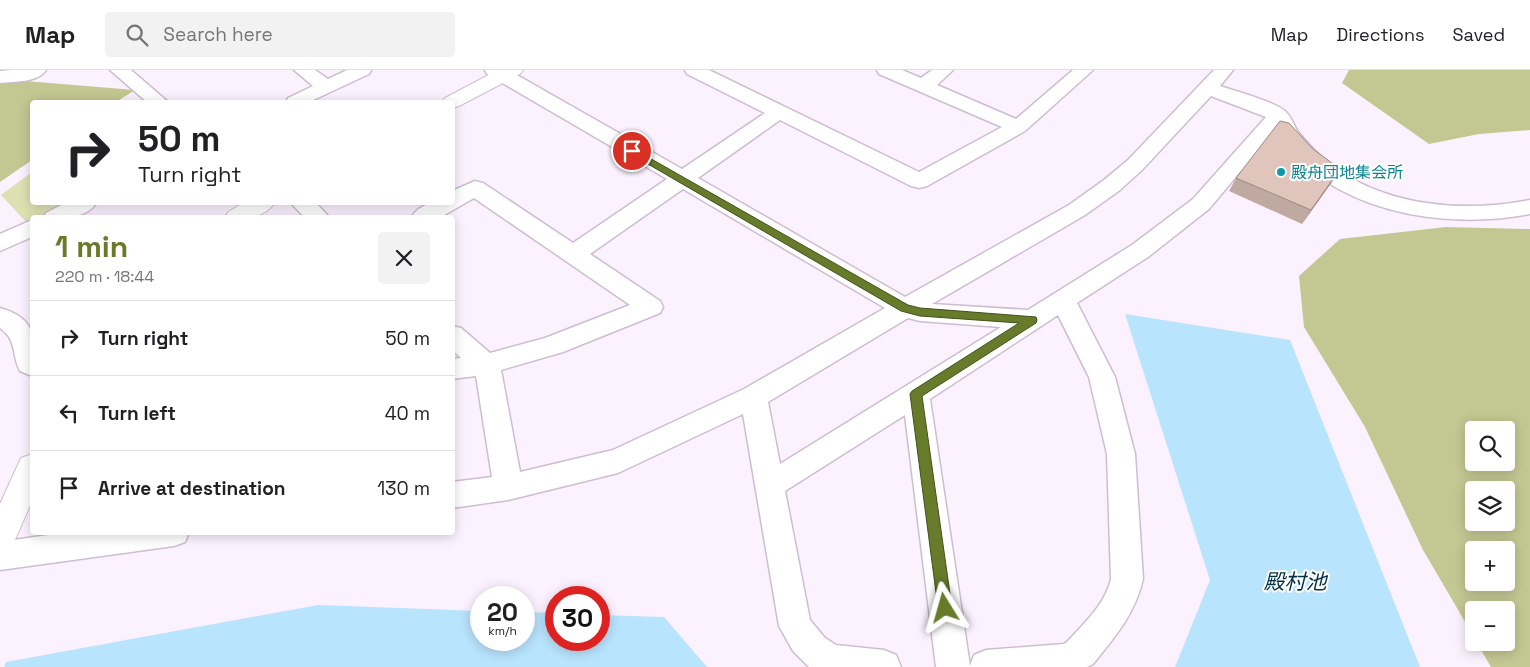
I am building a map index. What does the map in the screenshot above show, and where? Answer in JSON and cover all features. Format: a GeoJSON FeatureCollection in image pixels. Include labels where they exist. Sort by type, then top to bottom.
{"type":"FeatureCollection","features":[{"type":"Feature","properties":{"kind":"street"},"geometry":{"type":"LineString","coordinates":[[0,77],[28,74],[37,70]]}},
{"type":"Feature","properties":{"kind":"street"},"geometry":{"type":"LineString","coordinates":[[118,70],[156,100]]}},
{"type":"Feature","properties":{"kind":"street"},"geometry":{"type":"LineString","coordinates":[[303,70],[327,87]]}},
{"type":"Feature","properties":{"kind":"street"},"geometry":{"type":"LineString","coordinates":[[299,100],[362,70]]}},
{"type":"Feature","properties":{"kind":"street"},"geometry":{"type":"LineString","coordinates":[[694,70],[919,181],[1018,127],[1084,70]]}},
{"type":"Feature","properties":{"kind":"street"},"geometry":{"type":"LineString","coordinates":[[886,70],[1018,127]]}},
{"type":"Feature","properties":{"kind":"street"},"geometry":{"type":"LineString","coordinates":[[923,86],[944,70]]}},
{"type":"Feature","properties":{"kind":"street"},"geometry":{"type":"LineString","coordinates":[[455,495],[508,487],[618,461],[754,397],[905,308],[1078,210],[1112,186],[1135,165],[1224,70]]}},
{"type":"Feature","properties":{"kind":"street"},"geometry":{"type":"LineString","coordinates":[[455,100],[503,72],[681,180],[905,308],[920,312],[1032,320]]}},
{"type":"Feature","properties":{"kind":"street"},"geometry":{"type":"LineString","coordinates":[[1208,88],[1278,115],[1288,132],[1321,167],[1346,184],[1385,200],[1429,210],[1475,214],[1497,213],[1530,207]]}},
{"type":"Feature","properties":{"kind":"street"},"geometry":{"type":"LineString","coordinates":[[572,255],[779,112]]}},
{"type":"Feature","properties":{"kind":"street"},"geometry":{"type":"LineString","coordinates":[[770,485],[1140,251],[1201,204],[1278,115]]}},
{"type":"Feature","properties":{"kind":"street"},"geometry":{"type":"LineString","coordinates":[[455,198],[475,188],[650,307],[550,347],[519,357],[486,365],[455,369]]}},
{"type":"Feature","properties":{"kind":"street"},"geometry":{"type":"LineString","coordinates":[[60,215],[80,205]]}},
{"type":"Feature","properties":{"kind":"street"},"geometry":{"type":"LineString","coordinates":[[241,215],[259,205]]}},
{"type":"Feature","properties":{"kind":"street"},"geometry":{"type":"LineString","coordinates":[[304,205],[316,215]]}},
{"type":"Feature","properties":{"kind":"street"},"geometry":{"type":"LineString","coordinates":[[427,215],[443,205]]}},
{"type":"Feature","properties":{"kind":"street"},"geometry":{"type":"LineString","coordinates":[[0,243],[30,229]]}},
{"type":"Feature","properties":{"kind":"street"},"geometry":{"type":"LineString","coordinates":[[986,667],[1068,660],[1081,652],[1113,614],[1123,597],[1127,579],[1121,454],[1102,377],[1062,301]]}},
{"type":"Feature","properties":{"kind":"street"},"geometry":{"type":"LineString","coordinates":[[0,317],[15,324],[23,334],[30,364]]}},
{"type":"Feature","properties":{"kind":"street"},"geometry":{"type":"LineString","coordinates":[[455,338],[486,365],[508,487]]}},
{"type":"Feature","properties":{"kind":"street"},"geometry":{"type":"LineString","coordinates":[[916,394],[953,667]]}},
{"type":"Feature","properties":{"kind":"street"},"geometry":{"type":"LineString","coordinates":[[754,397],[795,626],[805,642],[818,656],[840,665],[884,667]]}},
{"type":"Feature","properties":{"kind":"street"},"geometry":{"type":"LineString","coordinates":[[0,539],[30,472]]}},
{"type":"Feature","properties":{"kind":"street"},"geometry":{"type":"LineString","coordinates":[[0,556],[152,535]]}},
{"type":"Feature","properties":{"kind":"green space"},"geometry":{"type":"Polygon","coordinates":[[[1349,70],[1530,70],[1530,130],[1479,134],[1429,144],[1342,83],[1349,70]]]}},
{"type":"Feature","properties":{"kind":"green space"},"geometry":{"type":"Polygon","coordinates":[[[25,81],[135,90],[119,100],[30,100],[30,161],[0,182],[0,83],[25,81]]]}},
{"type":"Feature","properties":{"kind":"green space"},"geometry":{"type":"Polygon","coordinates":[[[30,173],[30,205],[66,205],[43,215],[30,215],[30,221],[27,223],[1,195],[30,173]]]}},
{"type":"Feature","properties":{"kind":"green space"},"geometry":{"type":"Polygon","coordinates":[[[1446,227],[1530,229],[1530,667],[1491,667],[1482,651],[1515,651],[1515,601],[1465,601],[1465,622],[1423,550],[1365,427],[1304,327],[1299,276],[1340,239],[1446,227]]]}},
{"type":"Feature","properties":{"kind":"water","name":"殿村池"},"geometry":{"type":"Polygon","coordinates":[[[1125,314],[1290,340],[1420,667],[1175,667],[1210,580],[1125,314]]]}},
{"type":"Feature","properties":{"kind":"water"},"geometry":{"type":"Polygon","coordinates":[[[318,605],[470,611],[470,651],[535,651],[535,612],[545,613],[545,651],[610,651],[610,615],[664,617],[707,667],[4,667],[6,662],[318,605]]]}},
{"type":"Feature","properties":{"kind":"building","name":"殿舟団地集会所"},"geometry":{"type":"Polygon","coordinates":[[[1280,121],[1289,123],[1313,149],[1340,169],[1311,210],[1236,178],[1280,121]]]}},
{"type":"Feature","properties":{"kind":"place","name":"殿舟団地集会所"},"geometry":{"type":"Point","coordinates":[1281,172]}},
{"type":"Feature","properties":{"kind":"route"},"geometry":{"type":"LineString","coordinates":[[632,151],[905,308],[920,312],[1032,320],[916,394],[945,608]]}}]}
